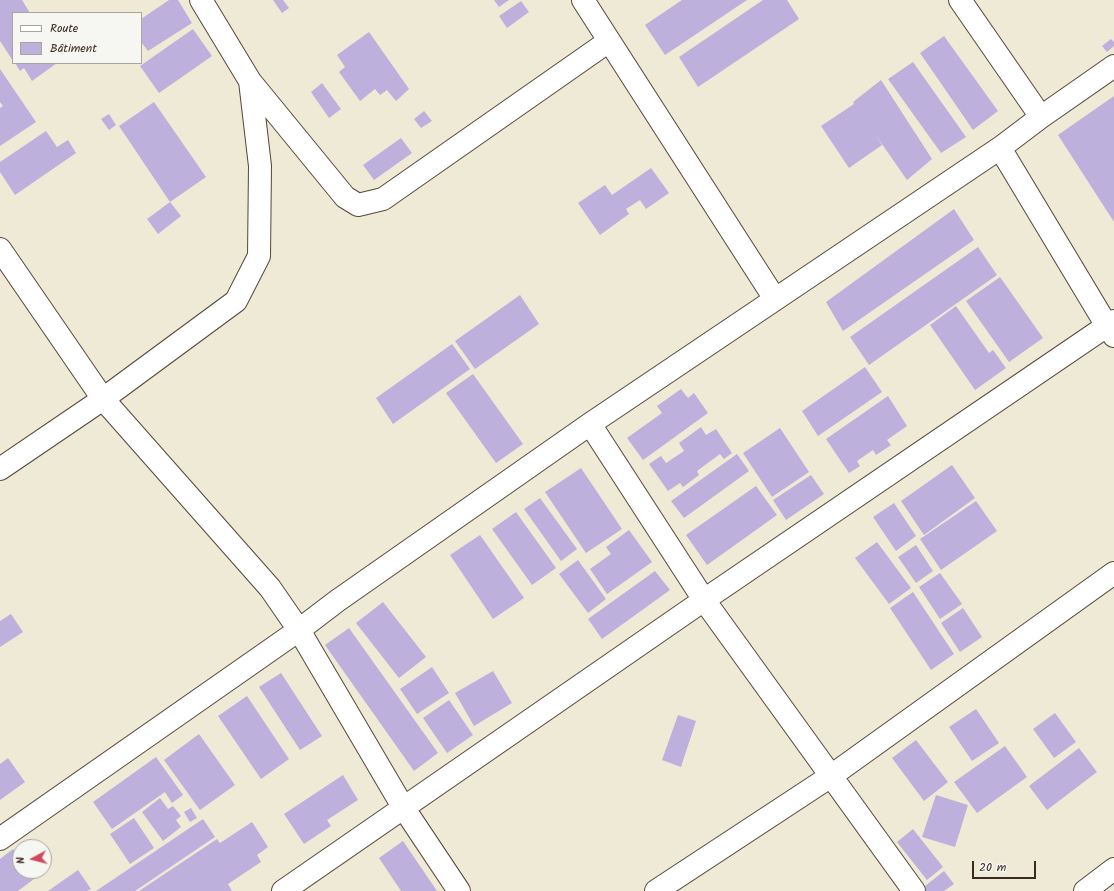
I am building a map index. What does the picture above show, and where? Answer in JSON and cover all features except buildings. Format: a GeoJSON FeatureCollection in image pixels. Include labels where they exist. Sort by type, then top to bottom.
{"type":"FeatureCollection","features":[{"type":"Feature","properties":{"kind":"street"},"geometry":{"type":"LineString","coordinates":[[201,0],[250,81],[344,197],[358,204],[370,203],[383,199],[609,40]]}},
{"type":"Feature","properties":{"kind":"street"},"geometry":{"type":"LineString","coordinates":[[583,0],[775,299]]}},
{"type":"Feature","properties":{"kind":"street"},"geometry":{"type":"LineString","coordinates":[[960,0],[1042,117]]}},
{"type":"Feature","properties":{"kind":"street"},"geometry":{"type":"LineString","coordinates":[[0,839],[300,630],[337,601],[590,424],[1000,148],[1114,66]]}},
{"type":"Feature","properties":{"kind":"street"},"geometry":{"type":"LineString","coordinates":[[0,469],[103,400],[236,301],[259,256],[260,166],[250,81]]}},
{"type":"Feature","properties":{"kind":"street"},"geometry":{"type":"LineString","coordinates":[[283,891],[704,600],[1112,328],[1000,148]]}},
{"type":"Feature","properties":{"kind":"street"},"geometry":{"type":"LineString","coordinates":[[0,249],[103,400],[270,588],[300,630],[403,807],[459,891]]}},
{"type":"Feature","properties":{"kind":"street"},"geometry":{"type":"LineString","coordinates":[[590,424],[704,600],[914,891]]}},
{"type":"Feature","properties":{"kind":"street"},"geometry":{"type":"LineString","coordinates":[[656,891],[831,776],[1114,573]]}},
{"type":"Feature","properties":{"kind":"street"},"geometry":{"type":"LineString","coordinates":[[1084,891],[1114,869]]}}]}
